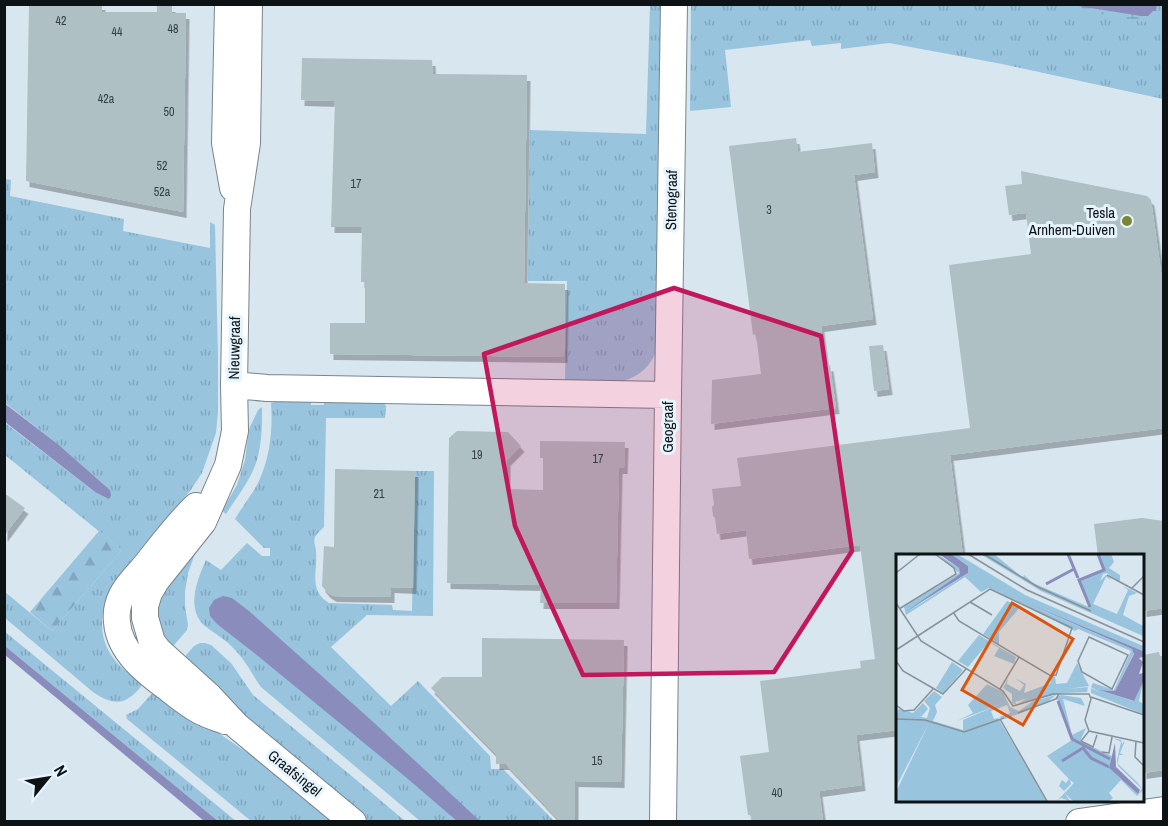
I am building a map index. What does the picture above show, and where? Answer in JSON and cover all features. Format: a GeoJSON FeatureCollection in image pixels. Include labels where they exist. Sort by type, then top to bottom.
{"type":"FeatureCollection","features":[{"type":"Feature","properties":{"kind":"street","name":"Nieuwgraaf"},"geometry":{"type":"LineString","coordinates":[[228,4],[225,143],[237,209]]}},
{"type":"Feature","properties":{"kind":"street","name":"Nieuwgraaf"},"geometry":{"type":"LineString","coordinates":[[164,671],[159,651],[152,642],[145,618],[145,606],[156,581],[203,522],[228,465],[235,430],[237,209],[247,143],[249,4]]}},
{"type":"Feature","properties":{"kind":"street","name":"Stenograaf"},"geometry":{"type":"LineString","coordinates":[[668,395],[674,4]]}},
{"type":"Feature","properties":{"kind":"street","name":"Geograaf"},"geometry":{"type":"LineString","coordinates":[[234,385],[267,388],[668,395],[663,822]]}},
{"type":"Feature","properties":{"kind":"street","name":"Graafsingel"},"geometry":{"type":"LineString","coordinates":[[164,671],[210,697],[237,726],[353,822]]}},
{"type":"Feature","properties":{"kind":"street"},"geometry":{"type":"LineString","coordinates":[[1079,822],[1164,810]]}},
{"type":"Feature","properties":{"kind":"highlighted area"},"geometry":{"type":"Polygon","coordinates":[[[674,288],[821,336],[852,551],[774,672],[583,675],[515,526],[484,354],[674,288]]]}},
{"type":"Feature","properties":{"kind":"green space"},"geometry":{"type":"Polygon","coordinates":[[[1072,4],[1156,11],[1157,5],[1163,5],[1163,99],[1002,64],[889,43],[841,49],[841,43],[812,46],[810,40],[725,50],[731,107],[690,111],[691,5],[1072,4]]]}},
{"type":"Feature","properties":{"kind":"green space"},"geometry":{"type":"Polygon","coordinates":[[[650,5],[663,5],[657,349],[644,370],[623,381],[565,380],[567,281],[528,281],[530,130],[646,134],[650,5]]]}},
{"type":"Feature","properties":{"kind":"green space"},"geometry":{"type":"Polygon","coordinates":[[[1052,5],[1157,5],[1156,18],[1144,22],[1052,5]]]}},
{"type":"Feature","properties":{"kind":"green space"},"geometry":{"type":"Polygon","coordinates":[[[5,179],[11,180],[10,196],[124,219],[123,231],[210,248],[210,222],[215,225],[218,357],[216,433],[202,473],[190,491],[114,581],[105,603],[102,625],[106,646],[120,666],[143,684],[132,696],[120,702],[108,700],[93,692],[5,618],[5,592],[52,631],[122,550],[5,455],[4,422],[95,492],[110,490],[59,445],[5,403],[5,179]]]}},
{"type":"Feature","properties":{"kind":"green space"},"geometry":{"type":"Polygon","coordinates":[[[324,399],[381,400],[386,406],[385,418],[326,418],[324,527],[314,541],[316,586],[322,598],[329,603],[392,605],[393,610],[412,611],[415,471],[434,471],[433,616],[367,615],[331,647],[391,706],[418,681],[490,756],[491,769],[503,769],[554,821],[420,821],[261,687],[237,652],[204,625],[197,615],[195,591],[206,560],[221,570],[247,543],[262,556],[270,556],[270,548],[264,548],[235,519],[256,488],[265,464],[271,434],[271,403],[281,400],[311,400],[311,405],[324,405],[324,399]]]}},
{"type":"Feature","properties":{"kind":"green space"},"geometry":{"type":"Polygon","coordinates":[[[262,407],[261,441],[257,460],[226,514],[222,511],[237,485],[245,460],[249,429],[258,410],[262,407]]]}},
{"type":"Feature","properties":{"kind":"green space"},"geometry":{"type":"Polygon","coordinates":[[[207,530],[212,533],[195,554],[188,573],[185,592],[187,630],[169,651],[156,620],[159,593],[207,530]]]}},
{"type":"Feature","properties":{"kind":"green space"},"geometry":{"type":"Polygon","coordinates":[[[99,531],[122,550],[52,631],[30,612],[99,531]]]}},
{"type":"Feature","properties":{"kind":"green space"},"geometry":{"type":"Polygon","coordinates":[[[4,631],[236,821],[218,821],[5,646],[4,631]]]}},
{"type":"Feature","properties":{"kind":"green space"},"geometry":{"type":"Polygon","coordinates":[[[200,643],[211,645],[231,663],[253,695],[405,821],[369,821],[180,662],[194,646],[200,643]]]}},
{"type":"Feature","properties":{"kind":"green space"},"geometry":{"type":"Polygon","coordinates":[[[157,688],[271,769],[339,821],[251,821],[127,719],[126,715],[138,709],[157,688]]]}},
{"type":"Feature","properties":{"kind":"shaded area"},"geometry":{"type":"Polygon","coordinates":[[[1072,5],[1157,5],[1156,11],[1148,16],[1141,16],[1072,5]]]}},
{"type":"Feature","properties":{"kind":"shaded area"},"geometry":{"type":"Polygon","coordinates":[[[4,403],[59,445],[110,490],[109,499],[95,492],[5,422],[4,403]]]}},
{"type":"Feature","properties":{"kind":"shaded area"},"geometry":{"type":"Polygon","coordinates":[[[223,596],[232,598],[249,611],[480,821],[457,821],[217,624],[210,616],[209,608],[214,600],[223,596]]]}},
{"type":"Feature","properties":{"kind":"shaded area"},"geometry":{"type":"Polygon","coordinates":[[[5,646],[218,821],[204,821],[5,655],[5,646]]]}},
{"type":"Feature","properties":{"kind":"building"},"geometry":{"type":"Polygon","coordinates":[[[29,4],[102,4],[102,12],[157,12],[157,6],[172,6],[172,13],[186,13],[183,212],[26,181],[29,4]]]}},
{"type":"Feature","properties":{"kind":"building"},"geometry":{"type":"Polygon","coordinates":[[[302,58],[432,60],[433,74],[527,75],[524,283],[565,284],[564,357],[330,354],[330,323],[365,323],[365,282],[361,282],[362,227],[331,227],[335,101],[301,100],[302,58]]]}},
{"type":"Feature","properties":{"kind":"building"},"geometry":{"type":"Polygon","coordinates":[[[796,138],[798,152],[872,143],[875,172],[854,175],[873,319],[821,326],[826,366],[830,365],[836,408],[711,424],[712,380],[761,374],[756,334],[753,335],[729,146],[796,138]]]}},
{"type":"Feature","properties":{"kind":"building"},"geometry":{"type":"Polygon","coordinates":[[[1021,171],[1147,196],[1151,200],[1164,293],[1164,428],[950,455],[963,554],[896,554],[896,730],[856,735],[862,785],[819,791],[823,820],[754,822],[748,815],[740,756],[769,752],[760,681],[861,668],[860,661],[875,659],[860,545],[749,559],[746,530],[717,534],[712,507],[714,505],[712,489],[741,486],[737,458],[970,428],[949,265],[1031,254],[1026,213],[1009,215],[1005,186],[1022,184],[1021,171]]]}},
{"type":"Feature","properties":{"kind":"building"},"geometry":{"type":"Polygon","coordinates":[[[883,345],[889,389],[874,391],[869,346],[883,345]]]}},
{"type":"Feature","properties":{"kind":"building"},"geometry":{"type":"Polygon","coordinates":[[[457,431],[508,432],[521,446],[507,460],[507,489],[543,490],[543,458],[540,458],[540,441],[625,442],[624,468],[619,468],[616,603],[540,603],[541,585],[447,583],[449,438],[457,431]]]}},
{"type":"Feature","properties":{"kind":"building"},"geometry":{"type":"Polygon","coordinates":[[[335,469],[415,471],[413,588],[391,587],[391,597],[333,596],[322,586],[324,546],[334,547],[335,469]]]}},
{"type":"Feature","properties":{"kind":"building"},"geometry":{"type":"Polygon","coordinates":[[[4,493],[25,508],[4,536],[4,493]]]}},
{"type":"Feature","properties":{"kind":"building"},"geometry":{"type":"Polygon","coordinates":[[[1142,518],[1164,521],[1164,608],[1144,611],[1144,554],[1098,554],[1094,524],[1142,518]]]}},
{"type":"Feature","properties":{"kind":"building"},"geometry":{"type":"Polygon","coordinates":[[[482,638],[624,640],[621,782],[575,781],[575,822],[561,822],[506,764],[496,764],[496,754],[431,688],[442,677],[482,677],[482,638]]]}},
{"type":"Feature","properties":{"kind":"building"},"geometry":{"type":"Polygon","coordinates":[[[1159,652],[1160,656],[1164,656],[1164,770],[1144,773],[1144,655],[1159,652]]]}},
{"type":"Feature","properties":{"kind":"place","name":"Tesla Arnhem-Duiven"},"geometry":{"type":"Point","coordinates":[1127,221]}}]}
